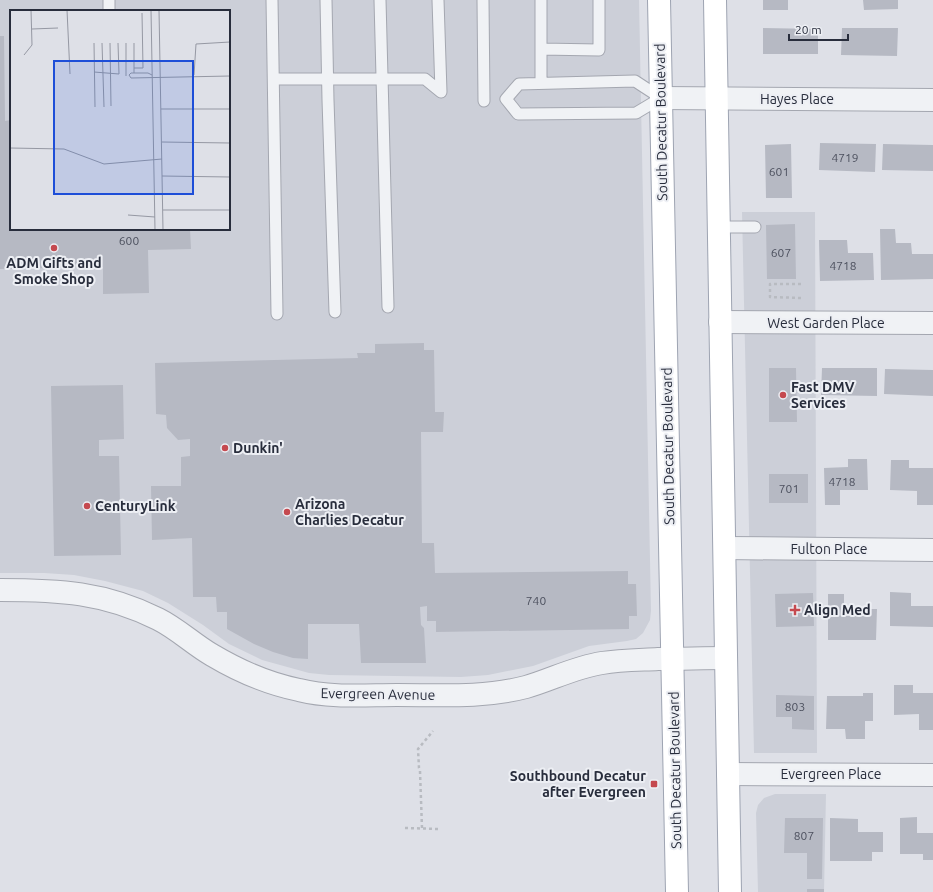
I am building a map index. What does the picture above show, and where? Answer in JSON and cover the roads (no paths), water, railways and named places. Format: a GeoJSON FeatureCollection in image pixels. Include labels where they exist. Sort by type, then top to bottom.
{"type":"FeatureCollection","features":[{"type":"Feature","properties":{"kind":"main road","name":"South Decatur Boulevard"},"geometry":{"type":"LineString","coordinates":[[659,0],[677,892]]}},
{"type":"Feature","properties":{"kind":"main road"},"geometry":{"type":"LineString","coordinates":[[714,0],[730,892]]}},
{"type":"Feature","properties":{"kind":"street","name":"Hayes Place"},"geometry":{"type":"LineString","coordinates":[[661,98],[933,100]]}},
{"type":"Feature","properties":{"kind":"street","name":"West Garden Place"},"geometry":{"type":"LineString","coordinates":[[720,322],[933,323]]}},
{"type":"Feature","properties":{"kind":"street","name":"Fulton Place"},"geometry":{"type":"LineString","coordinates":[[725,548],[933,550]]}},
{"type":"Feature","properties":{"kind":"street","name":"Evergreen Avenue"},"geometry":{"type":"LineString","coordinates":[[0,590],[48,590],[73,592],[122,604],[158,620],[178,631],[210,654],[241,671],[300,691],[337,696],[459,696],[526,687],[600,663],[616,661],[726,658]]}},
{"type":"Feature","properties":{"kind":"street","name":"Evergreen Place"},"geometry":{"type":"LineString","coordinates":[[728,774],[933,775]]}},
{"type":"Feature","properties":{"kind":"lane"},"geometry":{"type":"LineString","coordinates":[[272,0],[277,314]]}},
{"type":"Feature","properties":{"kind":"lane"},"geometry":{"type":"LineString","coordinates":[[326,0],[335,312]]}},
{"type":"Feature","properties":{"kind":"lane"},"geometry":{"type":"LineString","coordinates":[[380,0],[388,307]]}},
{"type":"Feature","properties":{"kind":"lane"},"geometry":{"type":"LineString","coordinates":[[274,79],[425,79],[441,92],[438,0]]}},
{"type":"Feature","properties":{"kind":"lane"},"geometry":{"type":"LineString","coordinates":[[483,0],[484,101]]}},
{"type":"Feature","properties":{"kind":"lane"},"geometry":{"type":"LineString","coordinates":[[541,0],[541,83]]}},
{"type":"Feature","properties":{"kind":"lane"},"geometry":{"type":"LineString","coordinates":[[541,49],[599,50],[599,0]]}},
{"type":"Feature","properties":{"kind":"lane"},"geometry":{"type":"LineString","coordinates":[[635,81],[661,98],[636,113],[534,114],[518,114],[506,99],[519,84],[635,81]]}},
{"type":"Feature","properties":{"kind":"lane"},"geometry":{"type":"LineString","coordinates":[[718,227],[755,227]]}},
{"type":"Feature","properties":{"kind":"place","name":"ADM Gifts and Smoke Shop"},"geometry":{"type":"Point","coordinates":[54,248]}},
{"type":"Feature","properties":{"kind":"place","name":"Fast DMV Services"},"geometry":{"type":"Point","coordinates":[783,395]}},
{"type":"Feature","properties":{"kind":"place","name":"Dunkin'"},"geometry":{"type":"Point","coordinates":[225,448]}},
{"type":"Feature","properties":{"kind":"place","name":"CenturyLink"},"geometry":{"type":"Point","coordinates":[87,506]}},
{"type":"Feature","properties":{"kind":"place","name":"Arizona Charlies Decatur"},"geometry":{"type":"Point","coordinates":[287,512]}},
{"type":"Feature","properties":{"kind":"place","name":"Align Med"},"geometry":{"type":"Point","coordinates":[795,610]}},
{"type":"Feature","properties":{"kind":"place","name":"Southbound Decatur after Evergreen"},"geometry":{"type":"Point","coordinates":[654,784]}}]}
